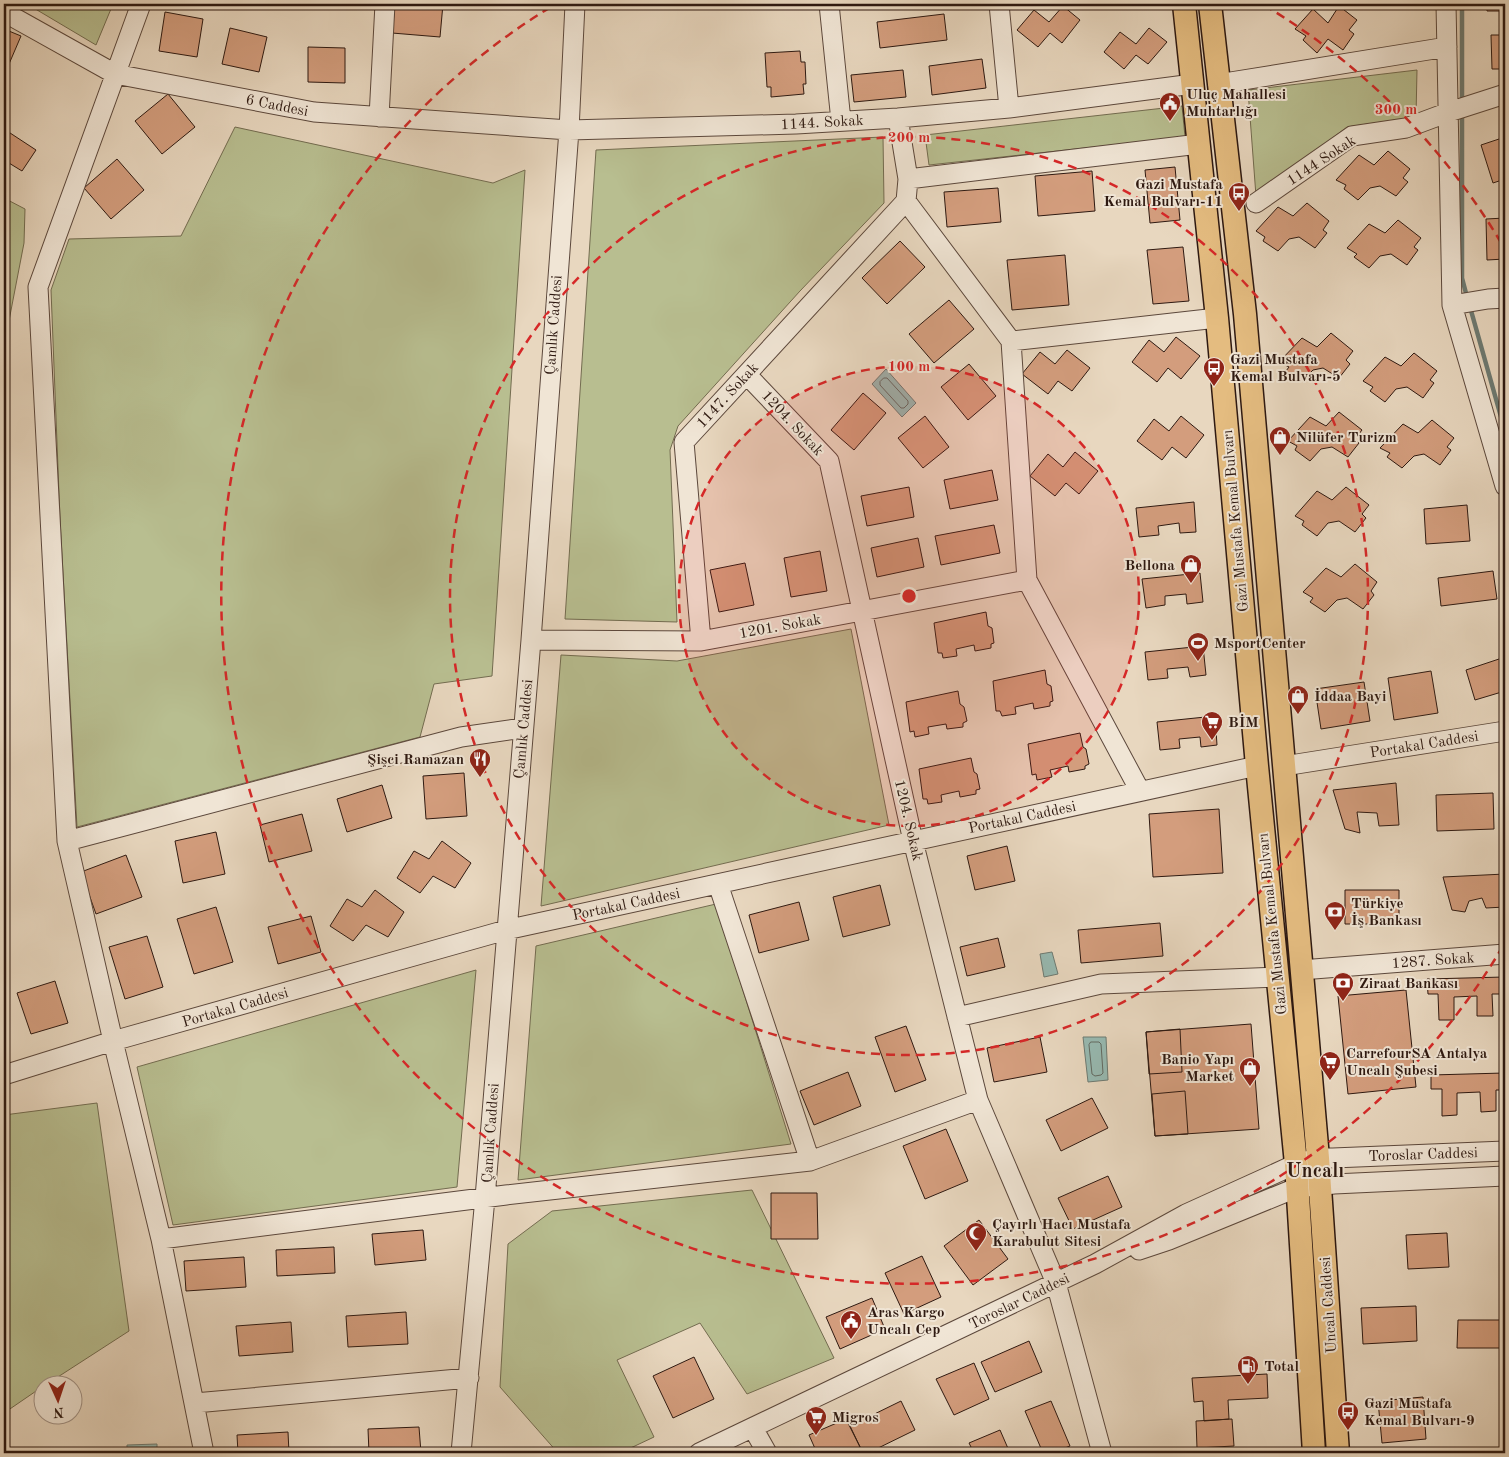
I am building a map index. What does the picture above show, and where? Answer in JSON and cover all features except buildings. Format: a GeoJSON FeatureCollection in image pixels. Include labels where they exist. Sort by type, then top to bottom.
{"type":"FeatureCollection","features":[{"type":"Feature","properties":{"kind":"main road","name":"Gazi Mustafa Kemal Bulvarı"},"geometry":{"type":"LineString","coordinates":[[1184,4],[1217,318],[1257,766],[1296,1164],[1296,1188]]}},
{"type":"Feature","properties":{"kind":"main road","name":"Gazi Mustafa Kemal Bulvarı"},"geometry":{"type":"LineString","coordinates":[[1210,4],[1245,314],[1318,1158]]}},
{"type":"Feature","properties":{"kind":"main road","name":"Uncalı Caddesi"},"geometry":{"type":"LineString","coordinates":[[1318,1158],[1338,1453]]}},
{"type":"Feature","properties":{"kind":"main road","name":"Uncalı Caddesi"},"geometry":{"type":"LineString","coordinates":[[1296,1188],[1314,1453]]}},
{"type":"Feature","properties":{"kind":"street"},"geometry":{"type":"LineString","coordinates":[[141,4],[38,287],[67,841],[161,1239],[204,1453]]}},
{"type":"Feature","properties":{"kind":"street"},"geometry":{"type":"LineString","coordinates":[[378,117],[385,4]]}},
{"type":"Feature","properties":{"kind":"street","name":"Çamlık Caddesi"},"geometry":{"type":"LineString","coordinates":[[461,1453],[485,1198],[524,728],[569,130],[575,4]]}},
{"type":"Feature","properties":{"kind":"street"},"geometry":{"type":"LineString","coordinates":[[828,4],[841,121]]}},
{"type":"Feature","properties":{"kind":"street"},"geometry":{"type":"LineString","coordinates":[[999,4],[1009,108]]}},
{"type":"Feature","properties":{"kind":"street"},"geometry":{"type":"LineString","coordinates":[[1446,4],[1447,47],[1459,109],[1452,305],[1505,486]]}},
{"type":"Feature","properties":{"kind":"street","name":"6 Caddesi"},"geometry":{"type":"LineString","coordinates":[[4,12],[116,74],[314,112],[569,130]]}},
{"type":"Feature","properties":{"kind":"street"},"geometry":{"type":"LineString","coordinates":[[1218,84],[1447,47]]}},
{"type":"Feature","properties":{"kind":"street","name":"1144. Sokak"},"geometry":{"type":"LineString","coordinates":[[569,130],[796,124],[898,118],[1009,108],[1193,84]]}},
{"type":"Feature","properties":{"kind":"street","name":"1144 Sokak"},"geometry":{"type":"LineString","coordinates":[[1256,203],[1352,136],[1406,128],[1505,94]]}},
{"type":"Feature","properties":{"kind":"street"},"geometry":{"type":"LineString","coordinates":[[898,118],[908,179],[906,201],[1011,340],[1027,580],[1140,791]]}},
{"type":"Feature","properties":{"kind":"street"},"geometry":{"type":"LineString","coordinates":[[908,179],[1199,144]]}},
{"type":"Feature","properties":{"kind":"street","name":"1147. Sokak"},"geometry":{"type":"LineString","coordinates":[[701,641],[684,442],[906,201]]}},
{"type":"Feature","properties":{"kind":"street"},"geometry":{"type":"LineString","coordinates":[[1452,305],[1496,298]]}},
{"type":"Feature","properties":{"kind":"street"},"geometry":{"type":"LineString","coordinates":[[1011,340],[1217,318]]}},
{"type":"Feature","properties":{"kind":"street","name":"1204. Sokak"},"geometry":{"type":"LineString","coordinates":[[747,374],[829,461],[912,841],[978,1100],[1056,1283],[1102,1453]]}},
{"type":"Feature","properties":{"kind":"street","name":"1201. Sokak"},"geometry":{"type":"LineString","coordinates":[[530,640],[701,641],[1027,580]]}},
{"type":"Feature","properties":{"kind":"street"},"geometry":{"type":"LineString","coordinates":[[67,841],[461,737],[524,728]]}},
{"type":"Feature","properties":{"kind":"street","name":"Portakal Caddesi"},"geometry":{"type":"LineString","coordinates":[[1284,766],[1505,731]]}},
{"type":"Feature","properties":{"kind":"street","name":"Portakal Caddesi"},"geometry":{"type":"LineString","coordinates":[[4,1075],[113,1041],[506,930],[1257,766]]}},
{"type":"Feature","properties":{"kind":"street"},"geometry":{"type":"LineString","coordinates":[[718,884],[810,1161]]}},
{"type":"Feature","properties":{"kind":"street","name":"1287. Sokak"},"geometry":{"type":"LineString","coordinates":[[1302,970],[1505,954]]}},
{"type":"Feature","properties":{"kind":"street"},"geometry":{"type":"LineString","coordinates":[[957,1017],[1101,984],[1277,977]]}},
{"type":"Feature","properties":{"kind":"street"},"geometry":{"type":"LineString","coordinates":[[161,1239],[485,1198],[810,1161],[978,1100]]}},
{"type":"Feature","properties":{"kind":"street","name":"Toroslar Caddesi"},"geometry":{"type":"LineString","coordinates":[[699,1453],[1095,1264],[1186,1214],[1296,1164],[1318,1158],[1505,1151]]}},
{"type":"Feature","properties":{"kind":"street","name":"Toroslar Caddesi"},"geometry":{"type":"LineString","coordinates":[[1095,1264],[1169,1240],[1296,1188],[1320,1185],[1505,1176]]}},
{"type":"Feature","properties":{"kind":"street"},"geometry":{"type":"LineString","coordinates":[[195,1402],[469,1378]]}},
{"type":"Feature","properties":{"kind":"street"},"geometry":{"type":"LineString","coordinates":[[753,1428],[767,1453]]}},
{"type":"Feature","properties":{"kind":"green space"},"geometry":{"type":"Polygon","coordinates":[[[27,4],[113,4],[96,45],[27,4]]]}},
{"type":"Feature","properties":{"kind":"green space"},"geometry":{"type":"Polygon","coordinates":[[[1417,70],[1416,117],[1347,127],[1256,196],[1248,90],[1417,70]]]}},
{"type":"Feature","properties":{"kind":"green space"},"geometry":{"type":"Polygon","coordinates":[[[1182,106],[1185,137],[929,165],[925,135],[1182,106]]]}},
{"type":"Feature","properties":{"kind":"green space"},"geometry":{"type":"Polygon","coordinates":[[[235,127],[493,183],[525,170],[492,676],[434,684],[420,737],[77,827],[60,519],[51,290],[69,239],[181,236],[235,127]]]}},
{"type":"Feature","properties":{"kind":"green space"},"geometry":{"type":"Polygon","coordinates":[[[883,137],[884,203],[800,291],[678,426],[670,450],[677,622],[565,619],[596,150],[883,137]]]}},
{"type":"Feature","properties":{"kind":"green space"},"geometry":{"type":"Polygon","coordinates":[[[4,198],[25,209],[24,243],[7,331],[4,468],[4,198]]]}},
{"type":"Feature","properties":{"kind":"green space"},"geometry":{"type":"Polygon","coordinates":[[[851,629],[889,825],[541,906],[561,655],[677,661],[851,629]]]}},
{"type":"Feature","properties":{"kind":"green space"},"geometry":{"type":"Polygon","coordinates":[[[4,792],[7,802],[8,910],[4,913],[4,792]]]}},
{"type":"Feature","properties":{"kind":"green space"},"geometry":{"type":"Polygon","coordinates":[[[716,904],[791,1144],[518,1180],[536,946],[716,904]]]}},
{"type":"Feature","properties":{"kind":"green space"},"geometry":{"type":"Polygon","coordinates":[[[476,970],[457,1187],[173,1225],[137,1067],[476,970]]]}},
{"type":"Feature","properties":{"kind":"green space"},"geometry":{"type":"Polygon","coordinates":[[[97,1103],[129,1331],[62,1374],[32,1374],[32,1394],[4,1413],[4,1115],[97,1103]]]}},
{"type":"Feature","properties":{"kind":"green space"},"geometry":{"type":"Polygon","coordinates":[[[752,1190],[834,1358],[747,1394],[700,1323],[617,1360],[654,1437],[620,1453],[558,1453],[500,1387],[508,1244],[552,1211],[752,1190]]]}},
{"type":"Feature","properties":{"kind":"water"},"geometry":{"type":"Polygon","coordinates":[[[886,369],[916,403],[902,417],[872,384],[886,369]]]}},
{"type":"Feature","properties":{"kind":"water"},"geometry":{"type":"Polygon","coordinates":[[[1052,952],[1058,974],[1044,977],[1040,954],[1052,952]]]}},
{"type":"Feature","properties":{"kind":"water"},"geometry":{"type":"Polygon","coordinates":[[[1083,1037],[1106,1037],[1108,1080],[1088,1082],[1083,1037]]]}},
{"type":"Feature","properties":{"kind":"water"},"geometry":{"type":"Polygon","coordinates":[[[157,1444],[157,1453],[127,1453],[127,1445],[157,1444]]]}},
{"type":"Feature","properties":{"kind":"waterway"},"geometry":{"type":"LineString","coordinates":[[1462,4],[1462,103]]}},
{"type":"Feature","properties":{"kind":"waterway"},"geometry":{"type":"LineString","coordinates":[[1462,114],[1462,278],[1467,297]]}},
{"type":"Feature","properties":{"kind":"waterway"},"geometry":{"type":"LineString","coordinates":[[1470,307],[1505,431]]}},
{"type":"Feature","properties":{"kind":"place","name":"Uluç Mahallesi Muhtarlığı"},"geometry":{"type":"Point","coordinates":[1170,122]}},
{"type":"Feature","properties":{"kind":"place","name":"Gazi Mustafa Kemal Bulvarı-11"},"geometry":{"type":"Point","coordinates":[1239,212]}},
{"type":"Feature","properties":{"kind":"place","name":"Gazi Mustafa Kemal Bulvarı-5"},"geometry":{"type":"Point","coordinates":[1214,387]}},
{"type":"Feature","properties":{"kind":"place","name":"Nilüfer Turizm"},"geometry":{"type":"Point","coordinates":[1280,456]}},
{"type":"Feature","properties":{"kind":"place","name":"Bellona"},"geometry":{"type":"Point","coordinates":[1191,584]}},
{"type":"Feature","properties":{"kind":"place","name":"MsportCenter"},"geometry":{"type":"Point","coordinates":[1198,662]}},
{"type":"Feature","properties":{"kind":"place","name":"İddaa Bayi"},"geometry":{"type":"Point","coordinates":[1298,715]}},
{"type":"Feature","properties":{"kind":"place","name":"BİM"},"geometry":{"type":"Point","coordinates":[1212,741]}},
{"type":"Feature","properties":{"kind":"place","name":"Şişci Ramazan"},"geometry":{"type":"Point","coordinates":[480,778]}},
{"type":"Feature","properties":{"kind":"place","name":"Türkiye İş Bankası"},"geometry":{"type":"Point","coordinates":[1335,931]}},
{"type":"Feature","properties":{"kind":"place","name":"Ziraat Bankası"},"geometry":{"type":"Point","coordinates":[1343,1002]}},
{"type":"Feature","properties":{"kind":"place","name":"CarrefourSA Antalya Uncalı Şubesi"},"geometry":{"type":"Point","coordinates":[1330,1081]}},
{"type":"Feature","properties":{"kind":"place","name":"Banio Yapı Market"},"geometry":{"type":"Point","coordinates":[1250,1087]}},
{"type":"Feature","properties":{"kind":"place","name":"Çayırlı Hacı Mustafa Karabulut Sitesi"},"geometry":{"type":"Point","coordinates":[976,1252]}},
{"type":"Feature","properties":{"kind":"place","name":"Aras Kargo Uncalı Cep"},"geometry":{"type":"Point","coordinates":[851,1340]}},
{"type":"Feature","properties":{"kind":"place","name":"Total"},"geometry":{"type":"Point","coordinates":[1248,1385]}},
{"type":"Feature","properties":{"kind":"place","name":"Gazi Mustafa Kemal Bulvarı-9"},"geometry":{"type":"Point","coordinates":[1348,1431]}},
{"type":"Feature","properties":{"kind":"place","name":"Migros"},"geometry":{"type":"Point","coordinates":[816,1436]}},
{"type":"Feature","properties":{"kind":"district","name":"Uncalı"},"geometry":{"type":"Point","coordinates":[1315,1170]}}]}
